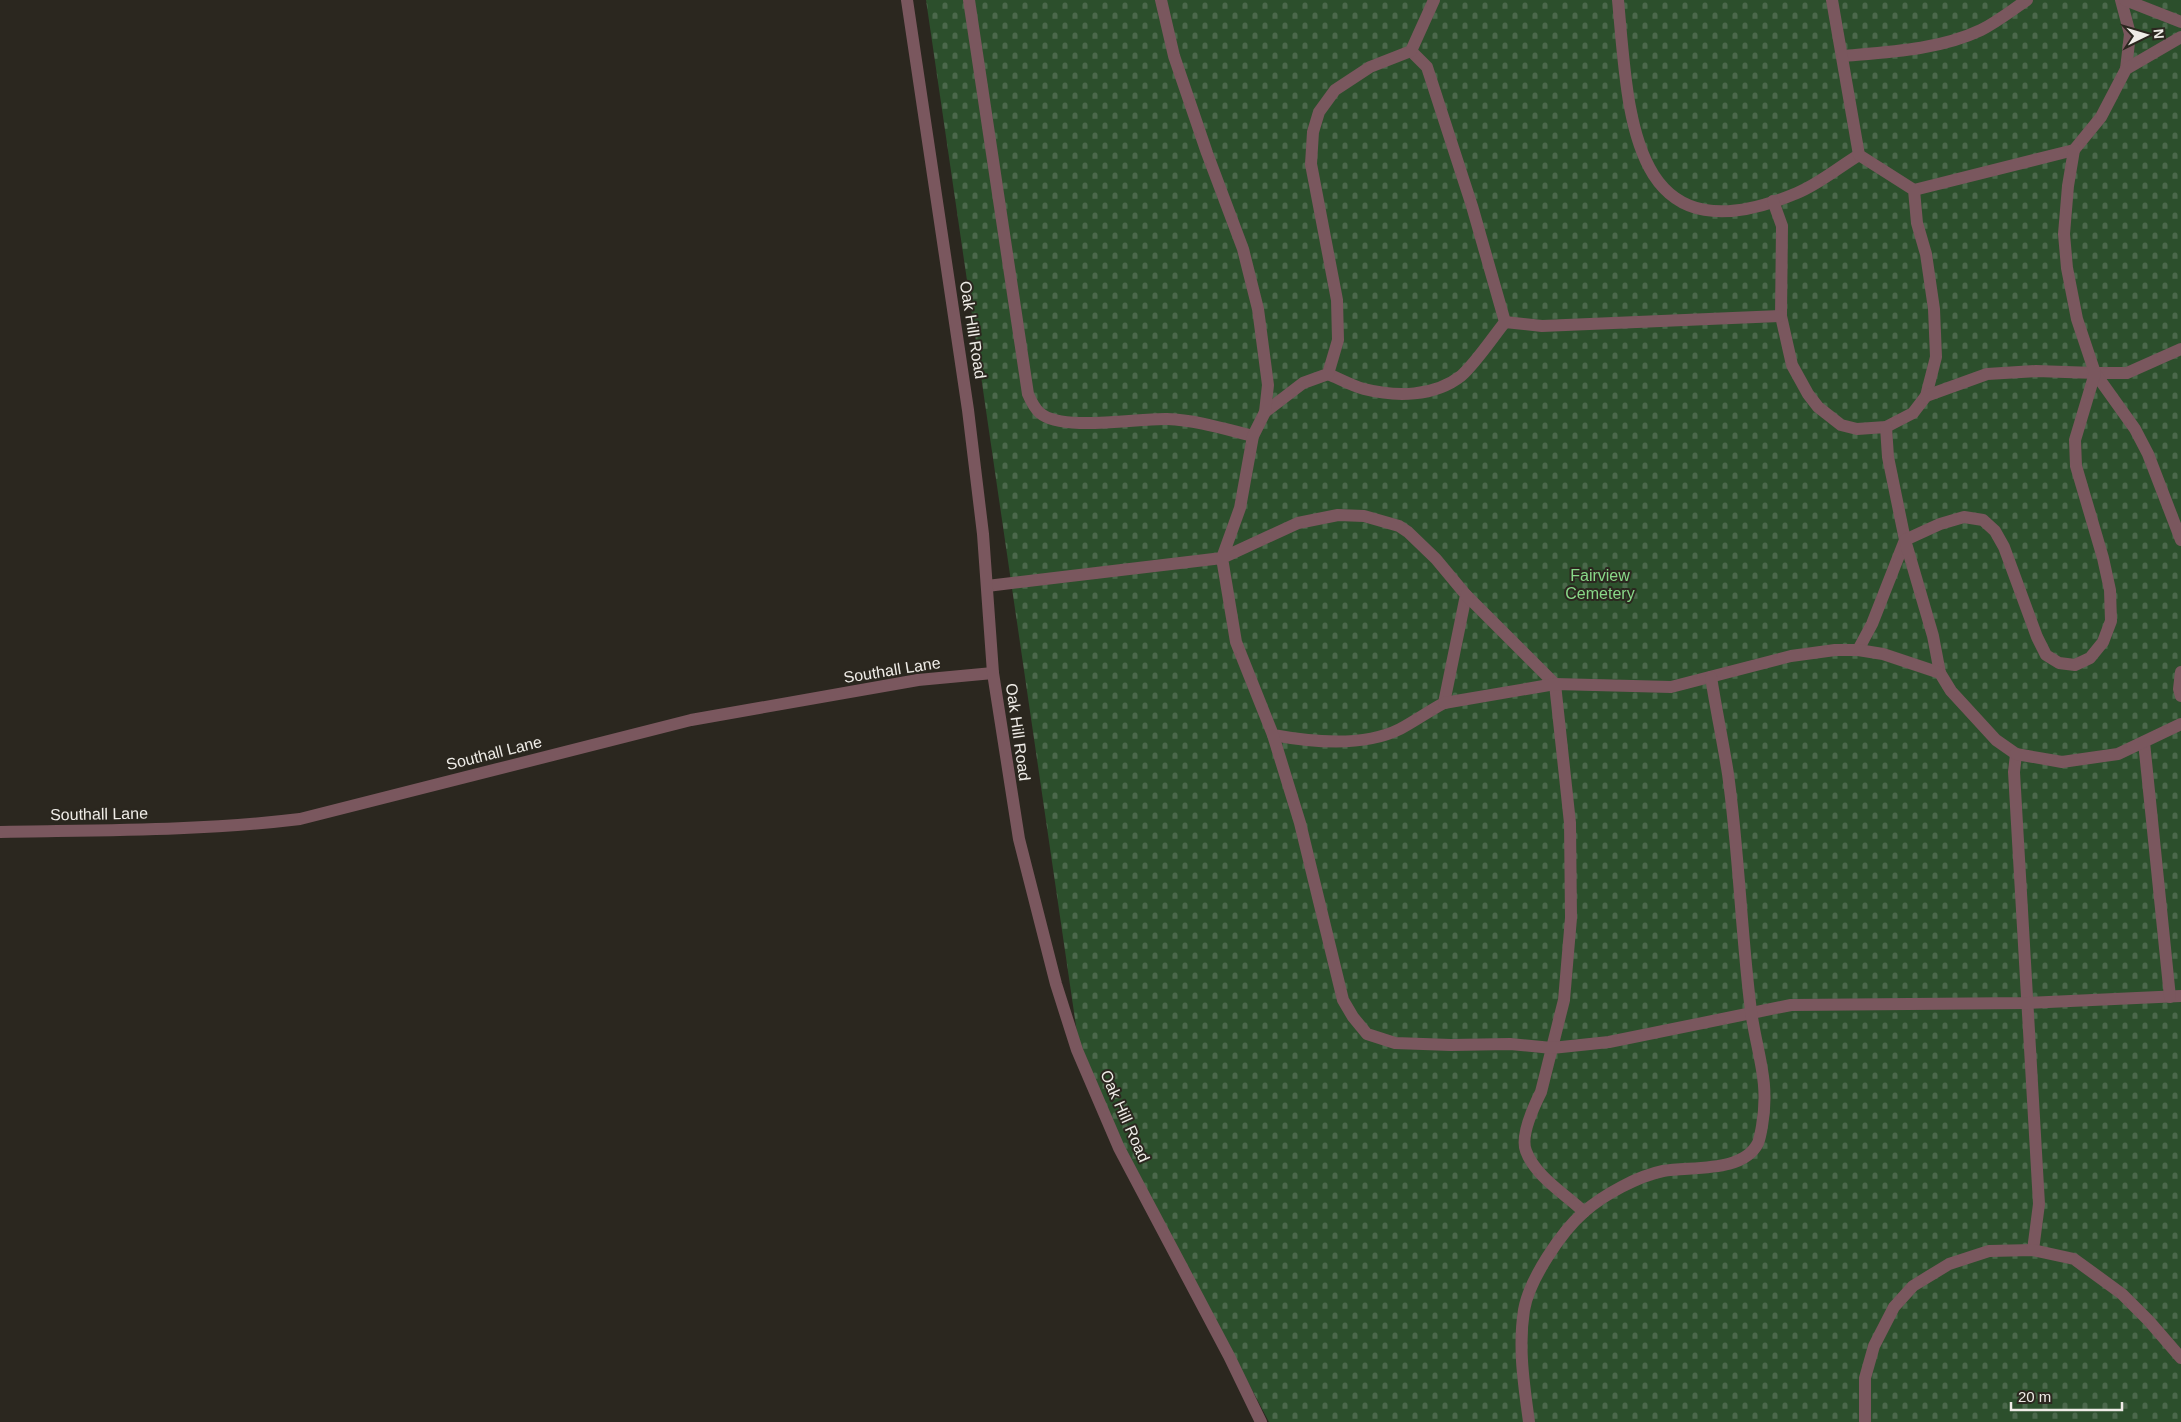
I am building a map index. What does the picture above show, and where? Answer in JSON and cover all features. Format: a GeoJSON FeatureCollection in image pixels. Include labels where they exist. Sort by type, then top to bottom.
{"type":"FeatureCollection","features":[{"type":"Feature","properties":{"kind":"street","name":"Oak Hill Road"},"geometry":{"type":"LineString","coordinates":[[907,0],[968,410],[983,534],[993,673],[1019,839],[1056,984],[1077,1050],[1119,1148],[1230,1356],[1262,1422]]}},
{"type":"Feature","properties":{"kind":"street"},"geometry":{"type":"LineString","coordinates":[[969,0],[1028,394],[1033,405],[1040,414],[1072,423],[1168,419],[1199,423],[1253,436]]}},
{"type":"Feature","properties":{"kind":"street"},"geometry":{"type":"LineString","coordinates":[[1161,0],[1174,56],[1207,153],[1243,249],[1258,309],[1268,385],[1265,412],[1253,436],[1240,508],[1222,558],[1236,642],[1273,735],[1300,823],[1343,1000],[1353,1017],[1368,1034],[1395,1043],[1451,1045],[1510,1044],[1552,1048],[1609,1042],[1791,1005],[2028,1003],[2175,996],[2144,742]]}},
{"type":"Feature","properties":{"kind":"street"},"geometry":{"type":"LineString","coordinates":[[1328,374],[1338,340],[1337,300],[1311,164],[1313,132],[1319,112],[1335,90],[1370,67],[1411,52],[1434,0]]}},
{"type":"Feature","properties":{"kind":"street"},"geometry":{"type":"LineString","coordinates":[[1618,0],[1627,100],[1637,142],[1653,176],[1675,198],[1687,205],[1713,210],[1747,209],[1799,193],[1859,155]]}},
{"type":"Feature","properties":{"kind":"street"},"geometry":{"type":"LineString","coordinates":[[1832,0],[1859,155],[1914,190],[2074,150]]}},
{"type":"Feature","properties":{"kind":"street"},"geometry":{"type":"LineString","coordinates":[[1842,56],[1905,50],[1962,38],[1983,29],[2027,0]]}},
{"type":"Feature","properties":{"kind":"street"},"geometry":{"type":"LineString","coordinates":[[2121,0],[2130,34],[2126,69],[2101,117],[2074,150],[2068,186],[2064,234],[2067,268],[2078,318],[2095,373],[2136,429],[2148,454],[2181,540]]}},
{"type":"Feature","properties":{"kind":"street"},"geometry":{"type":"LineString","coordinates":[[2125,0],[2181,22]]}},
{"type":"Feature","properties":{"kind":"street"},"geometry":{"type":"LineString","coordinates":[[2126,69],[2181,37]]}},
{"type":"Feature","properties":{"kind":"street"},"geometry":{"type":"LineString","coordinates":[[1411,52],[1427,67],[1472,206],[1506,322]]}},
{"type":"Feature","properties":{"kind":"street"},"geometry":{"type":"LineString","coordinates":[[1773,201],[1782,226],[1782,316],[1792,365],[1808,394],[1818,407],[1841,425],[1856,429],[1886,427],[1913,413],[1926,396],[1936,357],[1936,330],[1926,254],[1917,223],[1914,190]]}},
{"type":"Feature","properties":{"kind":"street"},"geometry":{"type":"LineString","coordinates":[[1506,322],[1542,326],[1782,316]]}},
{"type":"Feature","properties":{"kind":"street"},"geometry":{"type":"LineString","coordinates":[[1265,412],[1303,383],[1328,374],[1363,389],[1396,394],[1428,392],[1447,385],[1462,375],[1506,322]]}},
{"type":"Feature","properties":{"kind":"street"},"geometry":{"type":"LineString","coordinates":[[1926,396],[1988,374],[2036,371],[2128,373],[2181,349]]}},
{"type":"Feature","properties":{"kind":"street"},"geometry":{"type":"LineString","coordinates":[[1858,650],[1872,624],[1905,540],[1940,524],[1964,517],[1983,520],[1995,531],[2004,547],[2036,638],[2046,655],[2059,663],[2075,665],[2090,658],[2103,642],[2111,620],[2110,590],[2103,558],[2076,466],[2075,440],[2095,373]]}},
{"type":"Feature","properties":{"kind":"street"},"geometry":{"type":"LineString","coordinates":[[1886,427],[1888,457],[1905,540],[1933,636],[1940,673],[1951,691],[1996,740],[2016,754],[2062,762],[2118,754],[2181,724]]}},
{"type":"Feature","properties":{"kind":"street"},"geometry":{"type":"LineString","coordinates":[[987,586],[1222,558],[1298,523],[1338,515],[1364,516],[1399,526],[1408,532],[1436,559],[1466,595],[1554,684],[1570,823],[1571,918],[1564,1000],[1541,1092],[1535,1102],[1524,1137],[1525,1150],[1538,1170],[1584,1212]]}},
{"type":"Feature","properties":{"kind":"street"},"geometry":{"type":"LineString","coordinates":[[1444,703],[1466,595]]}},
{"type":"Feature","properties":{"kind":"street"},"geometry":{"type":"LineString","coordinates":[[1273,735],[1303,740],[1346,741],[1370,738],[1399,729],[1444,703],[1554,684],[1671,687],[1791,656],[1835,650],[1858,650],[1883,654],[1940,673]]}},
{"type":"Feature","properties":{"kind":"street"},"geometry":{"type":"LineString","coordinates":[[2181,672],[2179,689],[2181,696]]}},
{"type":"Feature","properties":{"kind":"street","name":"Southall Lane"},"geometry":{"type":"LineString","coordinates":[[0,832],[174,828],[258,824],[300,819],[691,720],[918,680],[993,673]]}},
{"type":"Feature","properties":{"kind":"street"},"geometry":{"type":"LineString","coordinates":[[1529,1422],[1521,1354],[1524,1310],[1528,1296],[1545,1260],[1584,1212],[1617,1190],[1662,1172],[1738,1162],[1751,1154],[1759,1142],[1765,1106],[1763,1066],[1751,1013],[1728,775],[1711,677]]}},
{"type":"Feature","properties":{"kind":"street"},"geometry":{"type":"LineString","coordinates":[[2016,754],[2014,772],[2039,1204],[2033,1250]]}},
{"type":"Feature","properties":{"kind":"street"},"geometry":{"type":"LineString","coordinates":[[1866,1422],[1865,1378],[1874,1346],[1894,1307],[1914,1286],[1949,1264],[1988,1251],[2033,1250],[2074,1259],[2122,1294],[2149,1321],[2181,1358]]}},
{"type":"Feature","properties":{"kind":"green space","name":"Fairview Cemetery"},"geometry":{"type":"Polygon","coordinates":[[[926,0],[2181,0],[2181,1422],[1269,1422],[1082,1067],[926,0]]]}}]}
